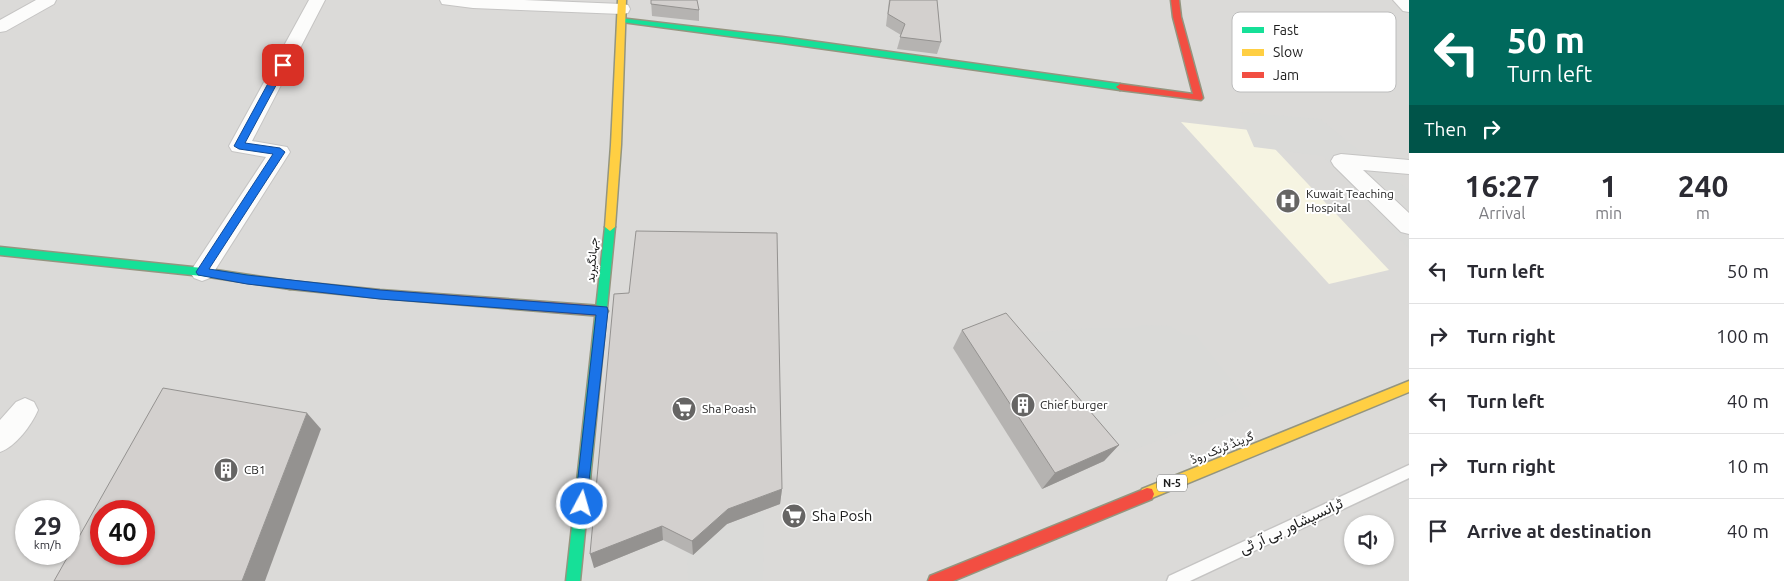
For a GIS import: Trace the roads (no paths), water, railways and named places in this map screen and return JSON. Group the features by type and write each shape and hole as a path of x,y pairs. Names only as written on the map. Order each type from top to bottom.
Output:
{"main road":[{"path":"622,10 782,40 1198,98 1177,16 1175,0"},
{"name":"جہانگیربد","path":"573,581 602,311 620,76 622,10"},
{"path":"0,251 202,272 247,280 380,294 602,311"},
{"name":"گرینڈ ٹرنک روڈ","path":"935,581 1409,386"}],"street":[{"path":"0,27 48,0"},
{"path":"202,272 280,152 239,146 317,0"},
{"path":"448,0 474,3 622,10"},
{"path":"1401,0 1409,7"},
{"path":"1409,167 1341,161 1409,226"},
{"path":"0,410 25,410 0,440"}],"lane":[{"name":"ٹرانسپشاور بی آر ٹی","path":"1174,581 1409,471"}],"place":[{"name":"Kuwait Teaching Hospital","path":"1288,201"},
{"name":"Chief burger","path":"1023,405"},
{"name":"Sha Poash","path":"684,409"},
{"name":"CB1","path":"226,470"},
{"name":"Sha Posh","path":"794,516"}]}
